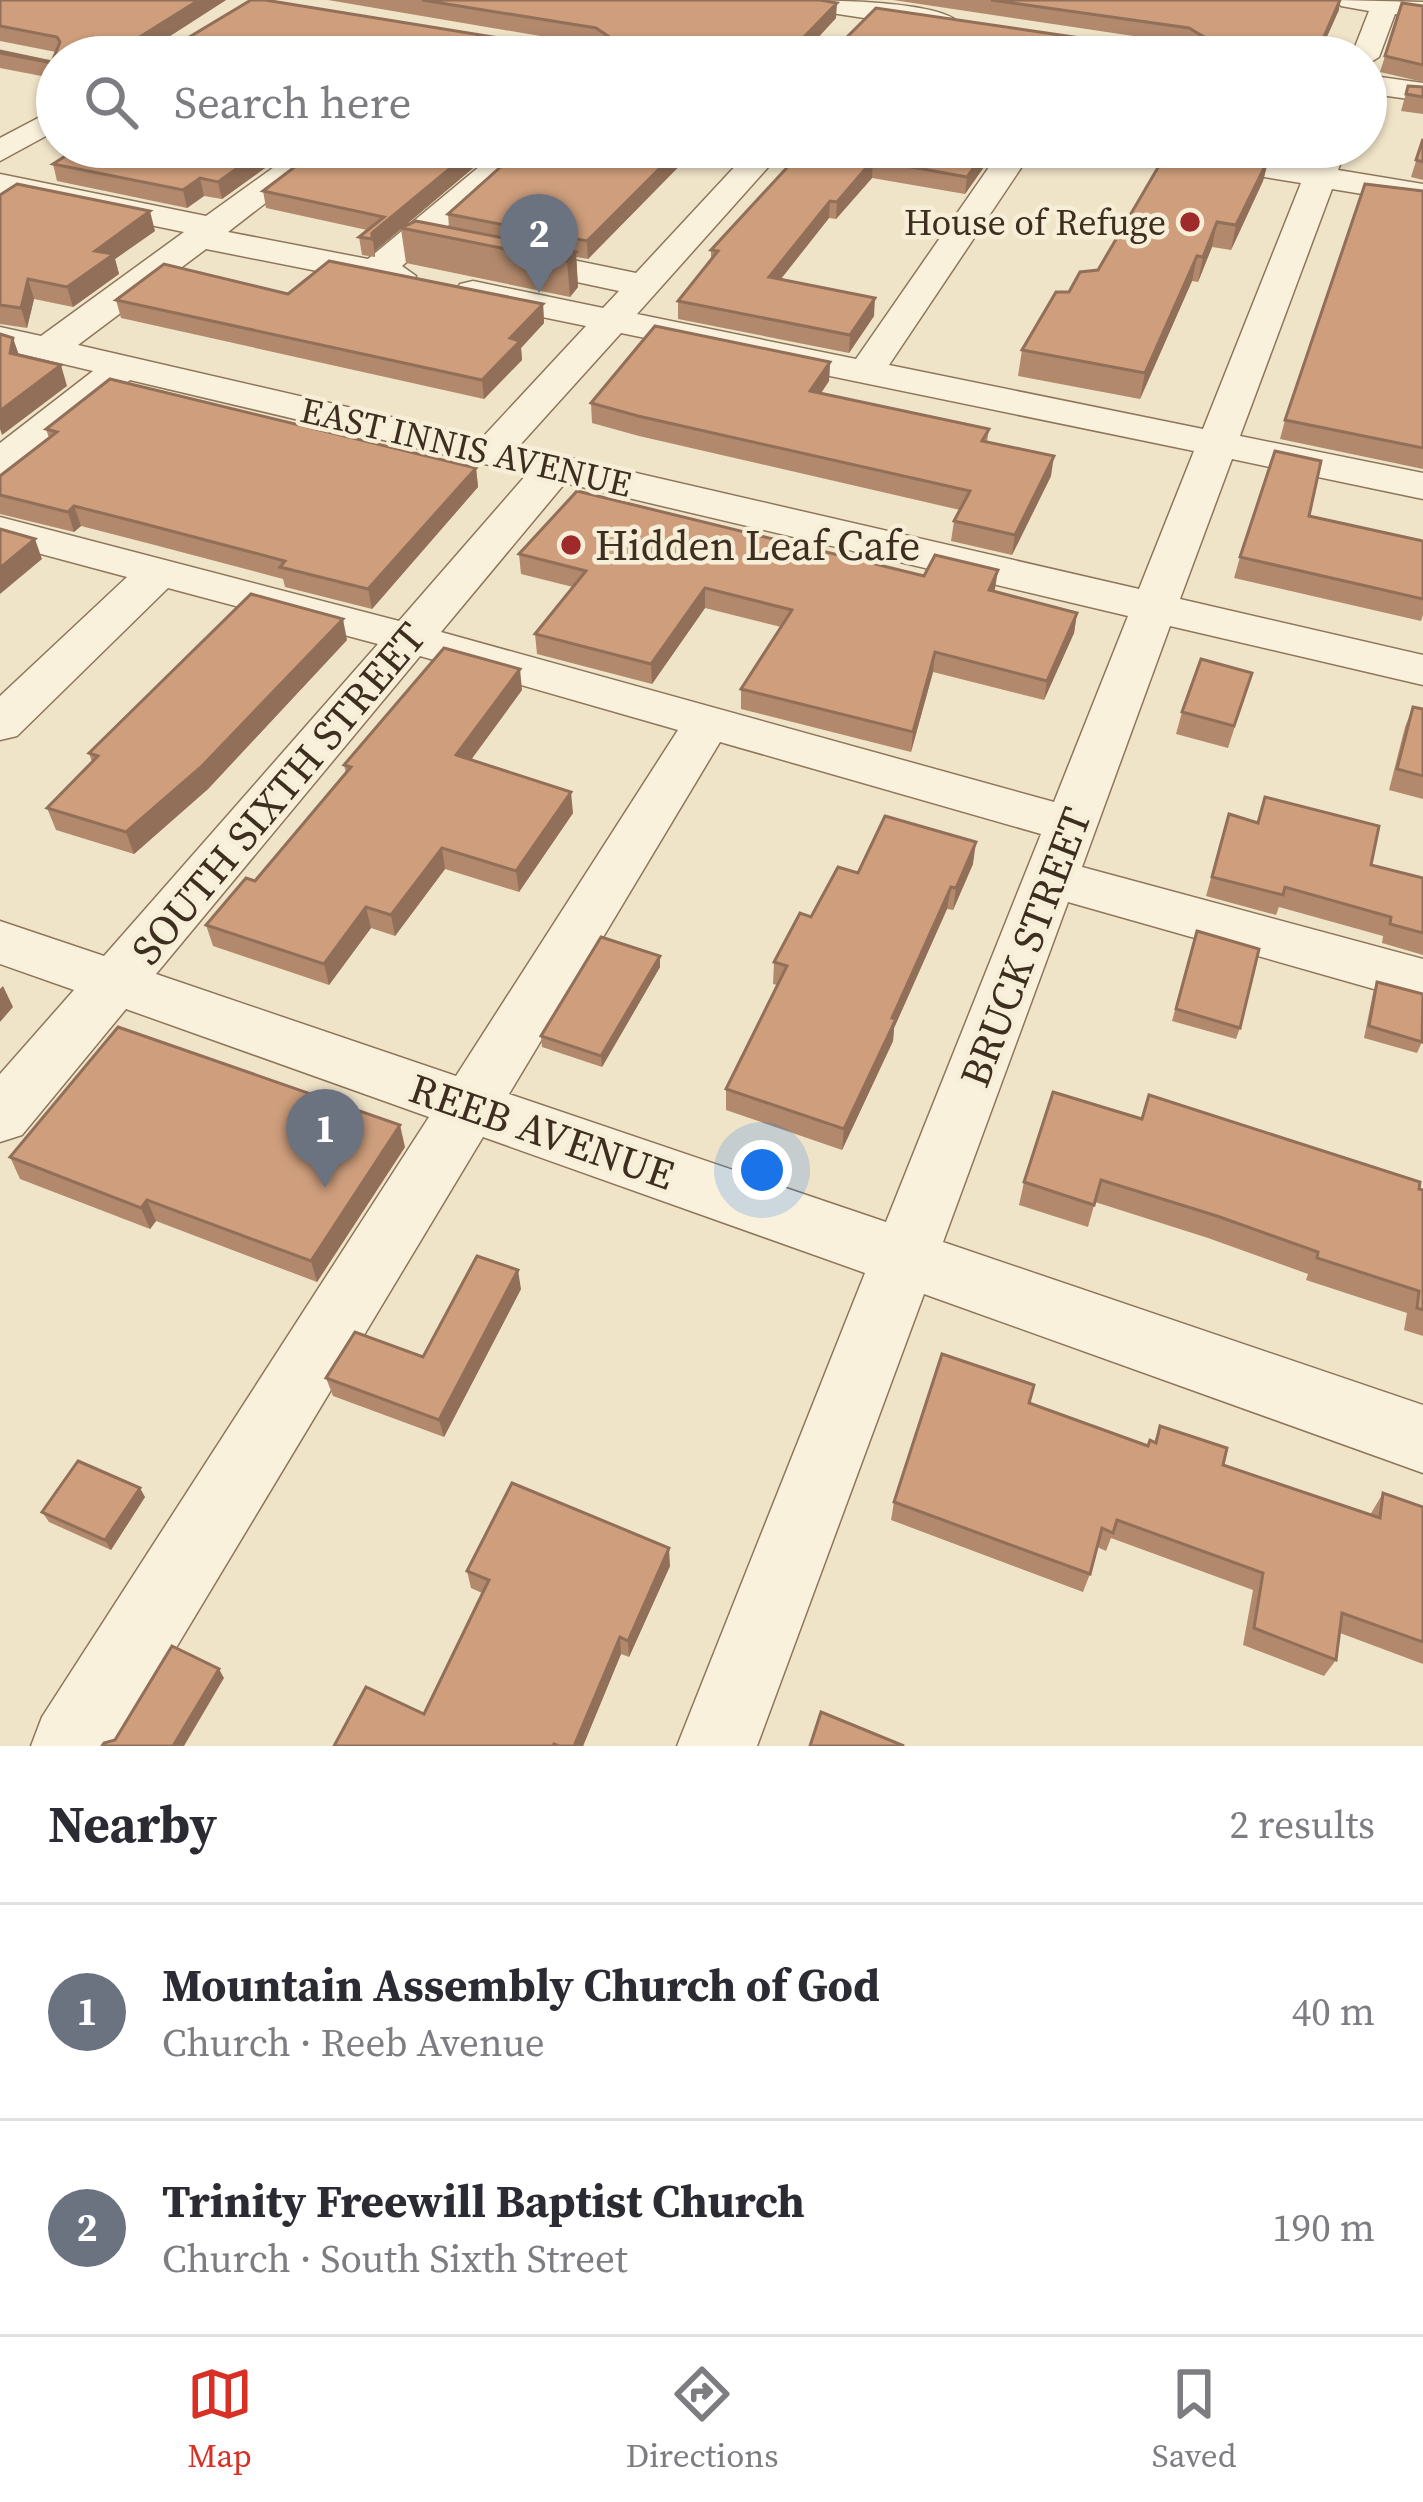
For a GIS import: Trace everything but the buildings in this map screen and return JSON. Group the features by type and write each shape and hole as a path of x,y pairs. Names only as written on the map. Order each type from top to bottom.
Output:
{"street":[{"path":"798,0 871,5 978,27"},
{"path":"1351,0 1423,10"},
{"path":"1373,36 1386,2"},
{"path":"840,36 871,5"},
{"path":"1387,87 1423,92"},
{"path":"0,151 36,130"},
{"path":"48,349 294,168"},
{"path":"375,272 497,168"},
{"path":"491,453 751,168"},
{"path":"865,374 1005,168"},
{"name":"BRUCK STREET","path":"716,1746 1323,168"},
{"path":"1343,168 1423,194"},
{"path":"0,184 375,272 1423,486"},
{"path":"413,238 644,285"},
{"name":"EAST INNIS AVENUE","path":"0,338 1423,670"},
{"path":"0,463 123,367"},
{"name":"SOUTH SIXTH STREET","path":"0,1117 555,468"},
{"path":"0,530 409,638 1072,825"},
{"path":"0,724 158,573"},
{"path":"71,1746 708,722"},
{"path":"1052,878 1423,981"},
{"name":"REEB AVENUE","path":"0,942 1423,1439"}],"place":[{"name":"House of Refuge","path":"1190,222"},
{"name":"Trinity Freewill Baptist Church","path":"539,293"},
{"name":"Hidden Leaf Cafe","path":"571,545"},
{"name":"Mountain Assembly Church of God","path":"325,1188"}]}
